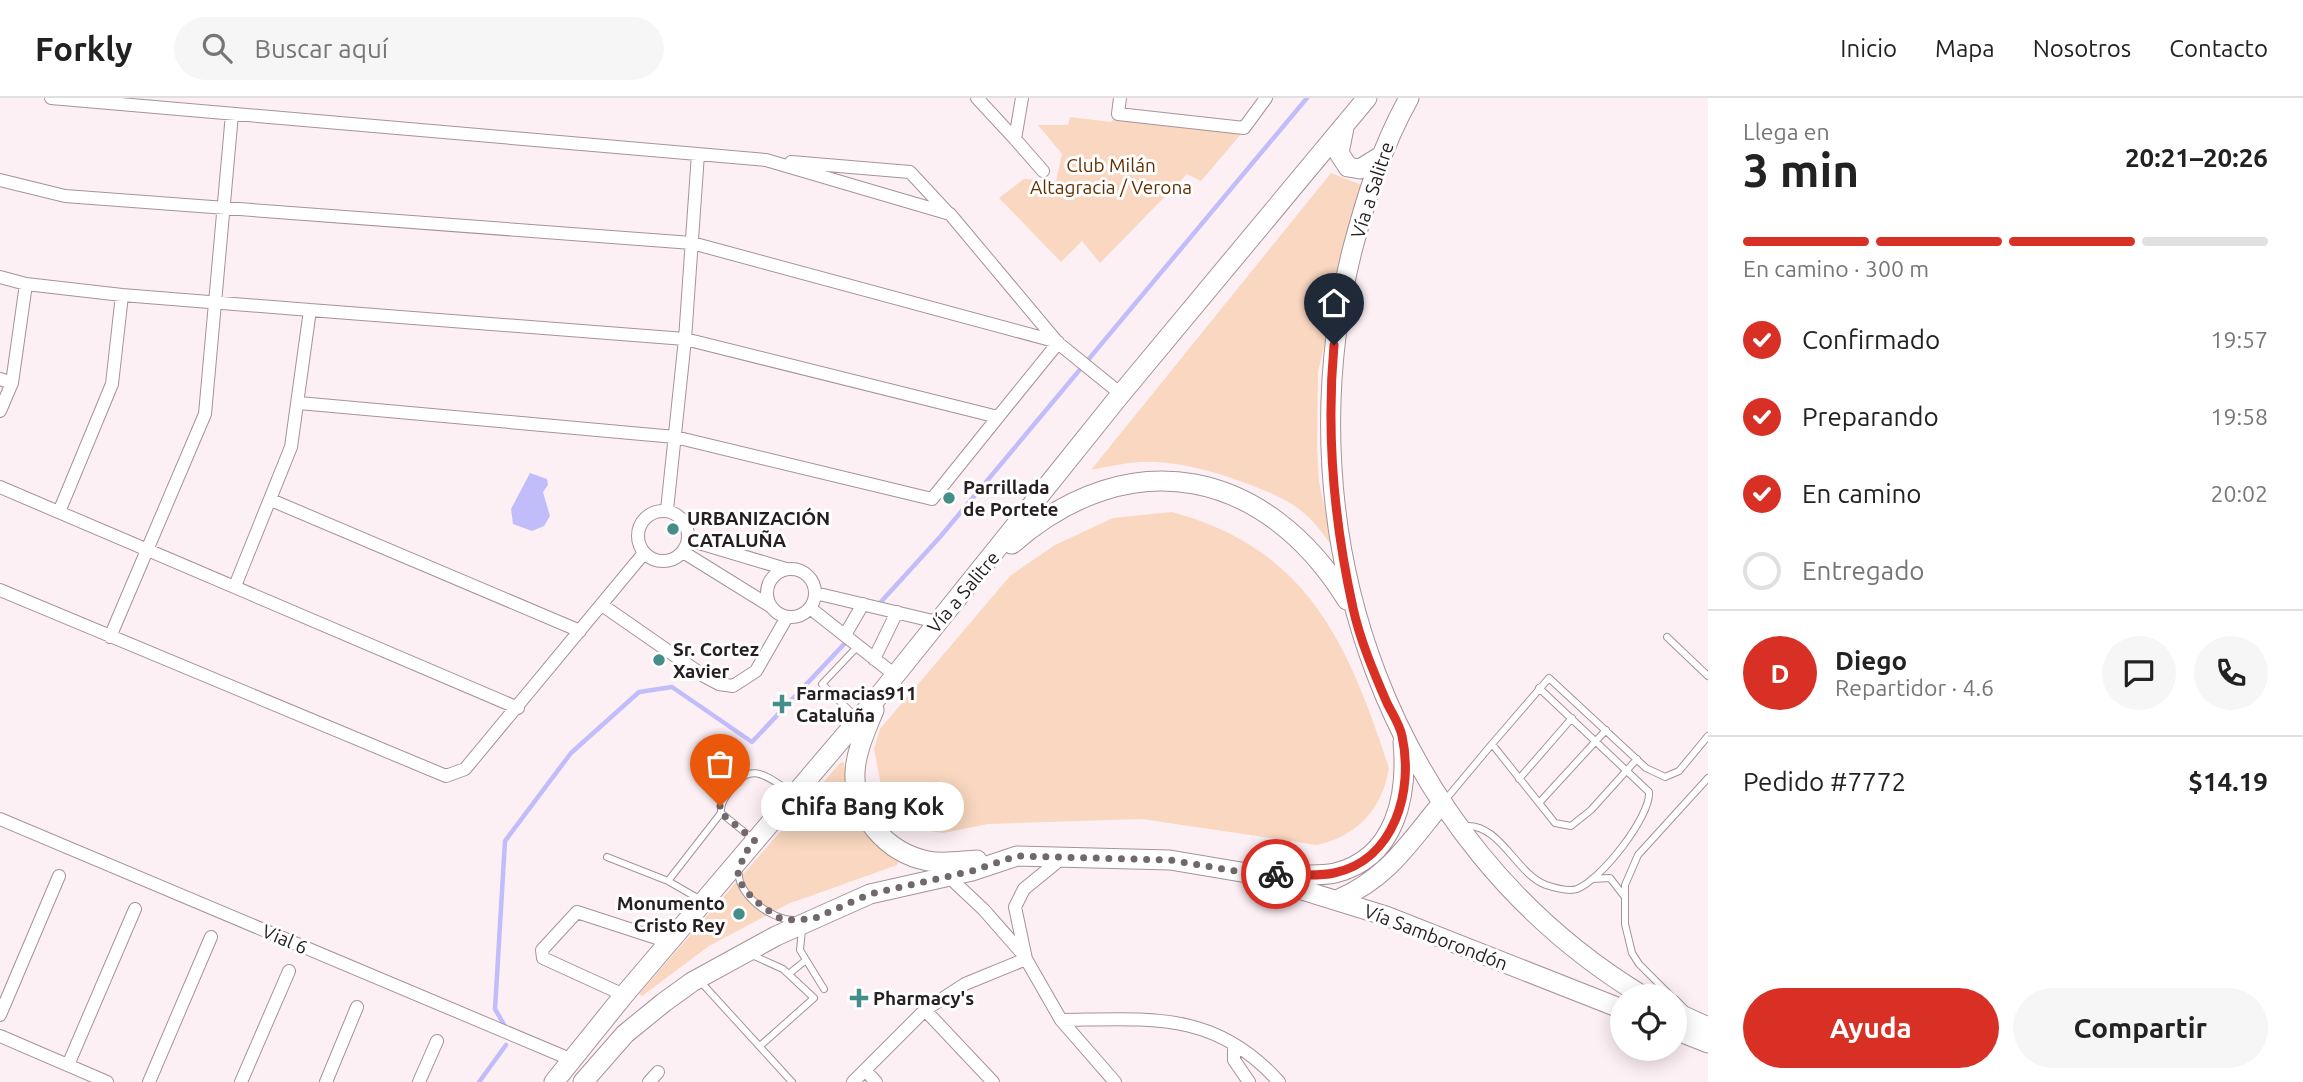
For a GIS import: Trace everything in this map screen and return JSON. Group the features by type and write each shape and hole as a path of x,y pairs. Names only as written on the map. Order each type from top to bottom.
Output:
{"main road":[{"name":"Vía a Salitre","path":"554,1082 570,1059 881,693 1121,394 1367,98"},
{"name":"Vía a Salitre","path":"1402,735 1380,686 1353,611 1336,502 1330,391 1342,293 1381,156 1409,98"},
{"path":"1346,123 1339,153 1348,167 1360,169 1381,156"},
{"path":"980,572 1037,524 1079,498 1132,482 1178,482 1226,492 1273,517 1307,546 1331,575 1353,611"},
{"path":"881,693 865,732 855,770 860,806 872,825 898,849 926,861 946,863 1017,856 1064,856 1170,860 1247,873 1334,873 1372,854 1391,829 1403,798 1405,773 1402,735"},
{"path":"1402,735 1442,803 1502,882 1581,955 1625,984"},
{"path":"1337,900 1369,884 1384,872 1442,803"},
{"path":"583,1082 625,1034 698,978 808,921 870,894 949,877 1017,856"},
{"name":"Vía Samborondón","path":"1247,873 1337,900 1610,1004"},
{"path":"1687,1017 1704,1025"},
{"path":"1687,1035 1708,1043"}],"street":[{"path":"51,98 910,172 950,214 1058,342 1121,394"},
{"path":"977,98 1043,172"},
{"path":"1016,139 1021,98"},
{"path":"1119,98 1118,114 1244,128 1266,98"},
{"path":"110,637 205,414 232,114"},
{"path":"667,510 685,339 698,154"},
{"path":"766,160 950,214"},
{"path":"0,180 65,196 692,243 1058,342"},
{"path":"0,277 26,284 122,295 685,339 998,417"},
{"path":"0,411 26,284"},
{"path":"59,512 112,384 122,295"},
{"path":"235,586 291,447 310,310"},
{"path":"299,402 675,437 932,499 1058,342"},
{"path":"0,487 518,708"},
{"path":"271,500 580,631"},
{"path":"686,546 686,524 681,517 667,510 657,511 643,520 637,537 644,553 653,560 664,561 686,546 806,575 815,593 810,608 800,616 787,617 686,546"},
{"path":"0,590 446,776 465,769 644,553"},
{"path":"770,606 766,595 768,583 775,574 786,569"},
{"path":"815,593 937,622"},
{"path":"845,635 863,604"},
{"path":"602,605 704,677 719,684 733,686 756,671 787,617"},
{"path":"810,608 895,674"},
{"path":"874,659 897,612"},
{"name":"Vial 6","path":"0,818 570,1059"},
{"path":"1024,956 1014,913 1017,901 1024,889 1064,856"},
{"path":"0,1015 59,876"},
{"path":"949,877 984,910 1024,956 1061,1020 1115,1082"},
{"path":"68,1065 135,909"},
{"path":"624,995 543,958 542,950 577,912 669,942"},
{"path":"149,1082 211,937"},
{"path":"853,1082 925,1010 965,984 1024,956"},
{"path":"241,1082 289,971"},
{"path":"326,1082 357,1007"},
{"path":"925,1010 993,1082"},
{"path":"1061,1020 1161,1019 1194,1026 1257,1057 1279,1082"},
{"path":"0,1036 107,1082"},
{"path":"419,1082 437,1041"},
{"path":"1234,1045 1234,1060 1249,1082"},
{"path":"865,1070 876,1082"},
{"path":"649,1082 659,1072"}],"lane":[{"path":"1667,637 1708,676"},
{"path":"858,646 822,684 859,719"},
{"path":"1442,803 1548,679 1656,774 1672,777 1708,736"},
{"path":"1459,826 1480,828 1543,884 1568,890 1578,888 1604,868 1650,803 1649,793 1539,688"},
{"path":"1519,779 1572,718"},
{"path":"1539,803 1606,730"},
{"path":"1492,744 1555,823 1571,826 1579,821 1637,759"},
{"path":"668,880 721,813 724,799 739,778 750,771 795,794"},
{"path":"1660,984 1632,953 1625,924 1627,873 1637,855 1708,778"},
{"path":"721,813 750,847 738,872 739,881 753,899 777,917 808,921 800,943 806,960 824,989"},
{"path":"607,857 668,880 704,901"},
{"path":"1591,880 1610,878 1624,897"},
{"path":"747,953 790,973 814,998 760,1046"},
{"path":"790,973 806,960"},
{"path":"698,978 792,1082"},
{"path":"1687,1010 1704,1025"}],"green space":[{"name":"Club Milán Altagracia / Verona","path":"1070,117 1111,122 1115,117 1241,134 1201,181 1187,174 1100,263 1082,241 1061,262 999,198 1024,179 1056,181 1062,154 1038,125 1068,125"},
{"path":"1331,173 1362,185 1318,372 1319,482 1333,547 1313,521 1292,505 1275,495 1211,472 1155,462 1091,470"},
{"path":"1172,512 1219,529 1258,550 1290,577 1316,607 1338,642 1357,681 1389,768 1380,796 1365,819 1344,835 1317,845 1142,819 988,824 943,833 930,831 903,817 882,790 874,749 880,729 1010,576 1055,545 1113,518"},
{"path":"844,762 846,781 859,818 875,837 900,859 897,865 788,904 709,946 642,996 639,994 840,763"}],"shaded area":[{"path":"530,473 547,479 548,485 543,492 550,516 544,526 532,531 513,524 511,509"}],"waterway":[{"path":"879,604 940,537 1307,98"},
{"path":"506,1028 495,1009 505,841 571,753 639,692 672,687 752,742 847,641"},
{"path":"479,1082 506,1045"}],"way so far":[{"path":"720,806 721,813 755,841 745,853 738,872 744,890 777,917 787,920 813,919 870,894 949,877 1017,856 1151,858 1247,873 1276,874"}],"place":[{"name":"Parrillada de Portete","path":"949,498"},
{"name":"URBANIZACIÓN CATALUÑA","path":"673,529"},
{"name":"Sr. Cortez Xavier","path":"659,660"},
{"name":"Farmacias911 Cataluña","path":"782,704"},
{"name":"Chifa Bang Kok","path":"720,806"},
{"name":"Monumento Cristo Rey","path":"739,914"},
{"name":"Pharmacy's","path":"859,998"}],"route":[{"path":"1276,874 1334,873 1364,860 1386,837 1397,818 1405,785 1402,735 1380,686 1353,611 1339,530 1330,431 1334,345"}]}
